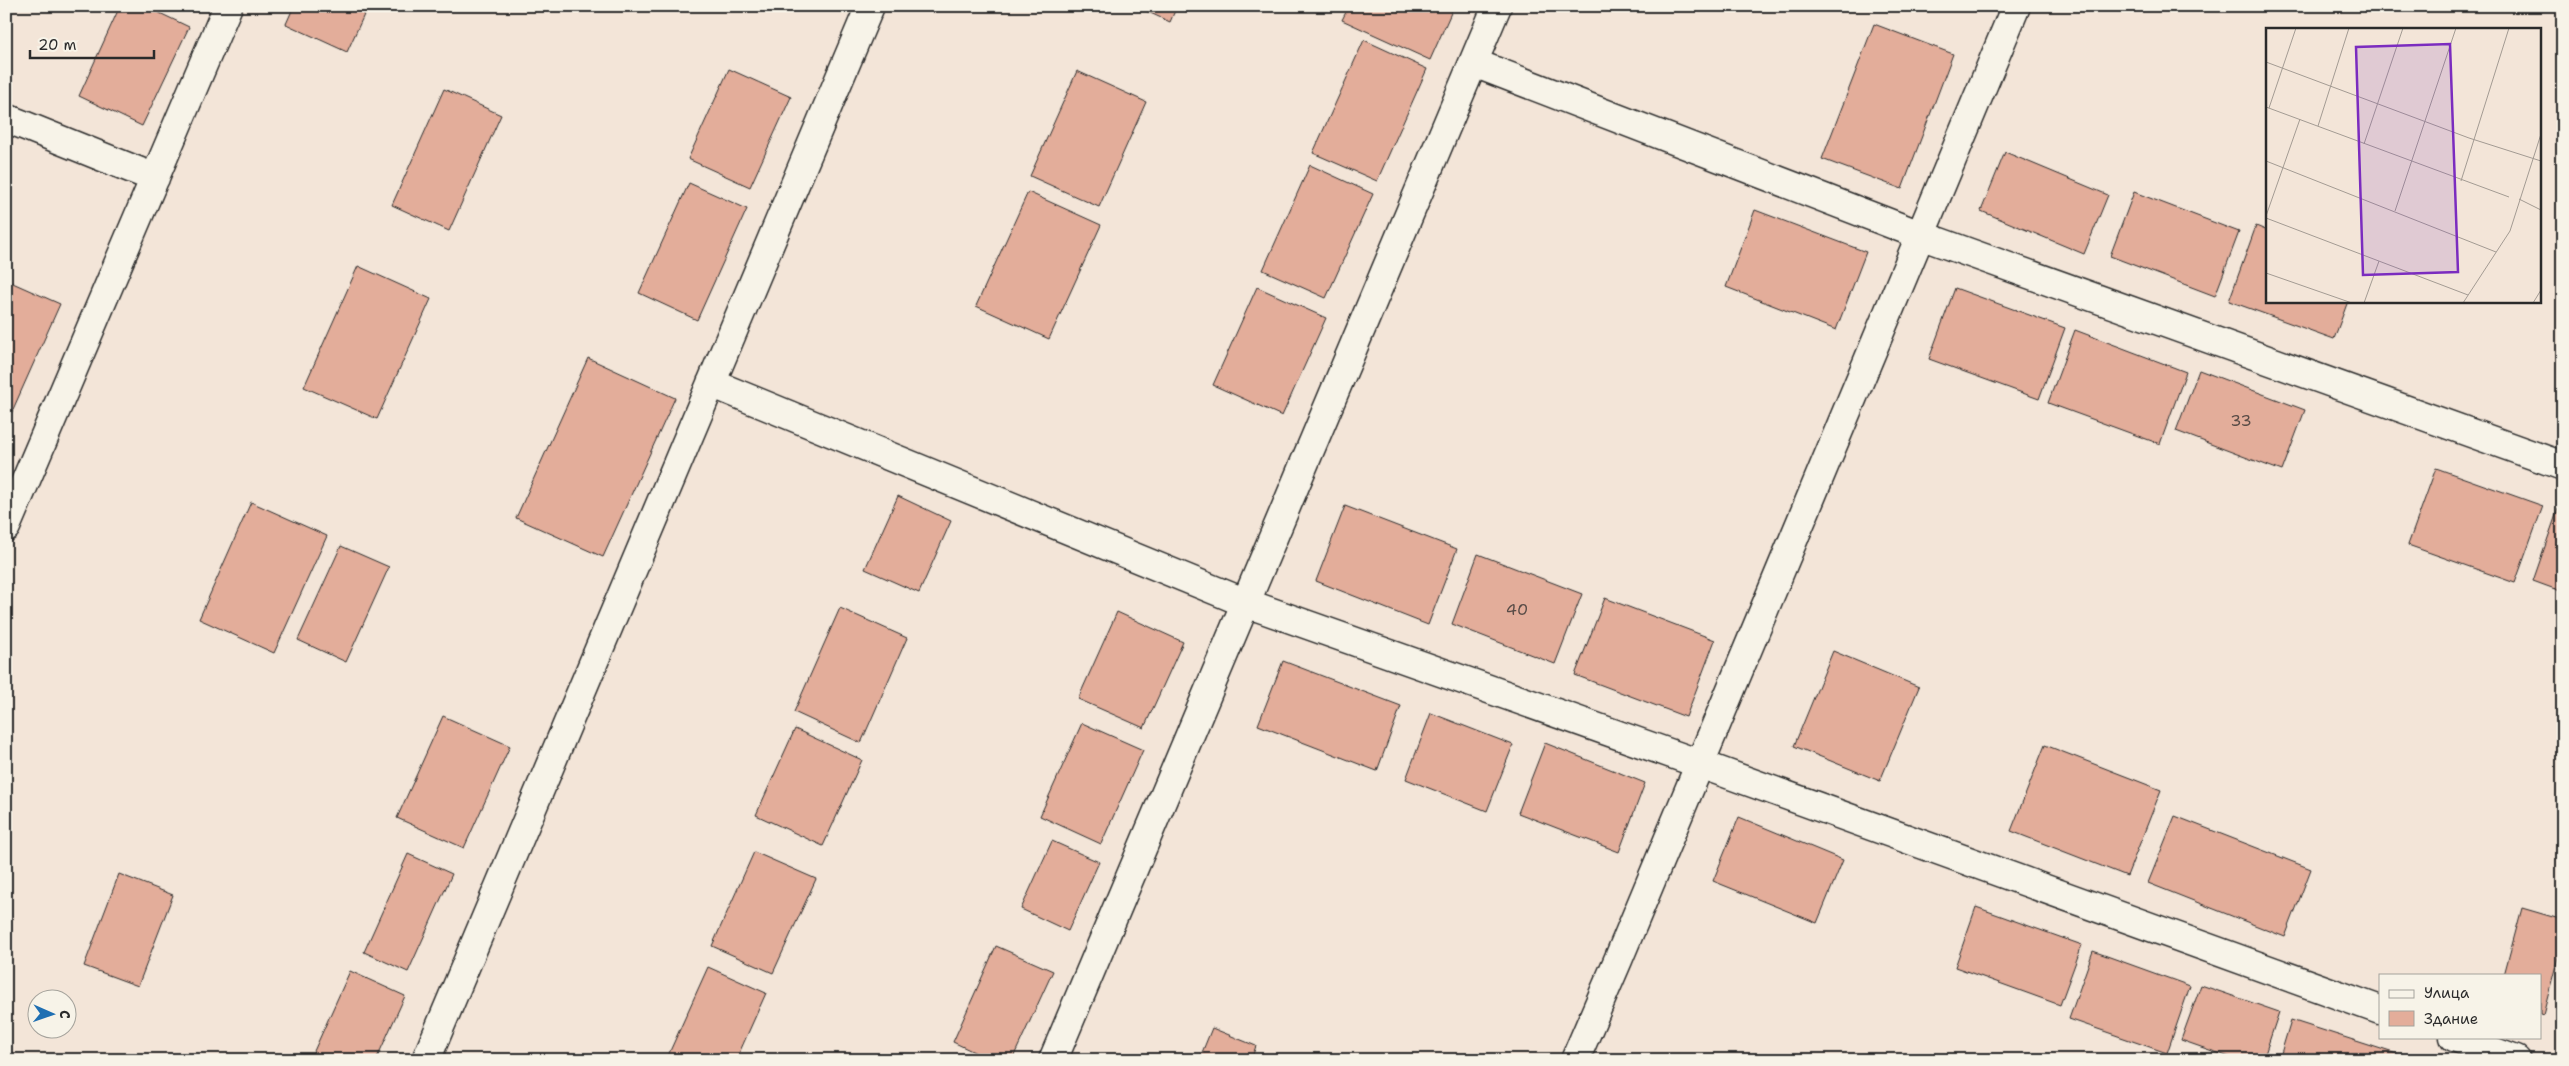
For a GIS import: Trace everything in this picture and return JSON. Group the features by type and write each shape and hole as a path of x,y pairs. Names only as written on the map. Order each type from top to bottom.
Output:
{"street":[{"path":"6,527 228,6"},
{"path":"426,1060 870,6"},
{"path":"1053,1060 1497,6"},
{"path":"1574,1060 1700,764 2016,6"},
{"path":"1474,63 1920,236 2563,466"},
{"path":"6,118 155,178"},
{"path":"712,383 1246,603 1700,764 2379,1010"},
{"path":"2457,1038 2516,1060"}],"building":[{"path":"120,6 145,6 189,27 142,126 79,96"},
{"path":"294,6 368,6 347,52 286,24"},
{"path":"1135,6 1177,6 1170,22"},
{"path":"1349,6 1454,6 1430,60 1342,20"},
{"path":"1874,24 1953,54 1902,189 1822,159"},
{"path":"1364,40 1427,69 1377,181 1313,153"},
{"path":"729,69 791,97 750,187 688,159"},
{"path":"1077,71 1146,102 1099,207 1030,176"},
{"path":"444,89 501,115 449,231 392,205"},
{"path":"2005,152 2108,195 2084,254 1981,211"},
{"path":"1310,165 1373,194 1326,298 1263,270"},
{"path":"689,183 747,209 697,320 639,293"},
{"path":"1028,192 1101,225 1049,339 976,306"},
{"path":"2134,192 2239,232 2215,296 2110,256"},
{"path":"1755,210 1866,252 1836,330 1726,287"},
{"path":"2256,226 2266,230 2266,302 2348,302 2334,339 2229,301"},
{"path":"358,266 431,299 377,419 304,387"},
{"path":"6,280 60,304 6,425"},
{"path":"1257,287 1326,318 1282,416 1213,385"},
{"path":"1955,288 2065,328 2039,399 1929,359"},
{"path":"2075,330 2186,372 2160,444 2048,403"},
{"path":"588,358 675,398 603,557 516,518"},
{"path":"2199,370 2305,410 2282,471 2176,431"},
{"path":"2436,468 2543,506 2515,583 2408,545"},
{"path":"898,496 951,521 919,593 865,569"},
{"path":"251,502 327,536 274,653 199,619"},
{"path":"1345,506 1457,549 1428,625 1316,581"},
{"path":"2558,509 2563,510 2563,592 2533,581"},
{"path":"341,546 389,567 346,662 298,640"},
{"path":"1478,554 1582,594 1555,664 1452,624"},
{"path":"1605,598 1715,640 1686,717 1575,675"},
{"path":"840,608 907,638 861,743 794,712"},
{"path":"1117,612 1183,642 1144,728 1078,699"},
{"path":"1833,651 1919,687 1880,781 1794,746"},
{"path":"1283,661 1401,706 1377,771 1258,725"},
{"path":"1431,713 1513,745 1487,811 1406,779"},
{"path":"443,716 510,746 464,848 397,818"},
{"path":"1082,723 1143,750 1101,844 1040,816"},
{"path":"795,729 862,760 823,846 756,815"},
{"path":"1545,743 1645,783 1619,852 1518,813"},
{"path":"2045,745 2161,790 2127,876 2011,831"},
{"path":"2175,816 2311,869 2285,937 2148,883"},
{"path":"1739,817 1843,860 1817,923 1713,881"},
{"path":"1052,841 1099,862 1068,931 1021,909"},
{"path":"754,852 816,879 773,973 712,946"},
{"path":"408,854 452,874 408,972 364,952"},
{"path":"119,874 173,895 138,986 84,966"},
{"path":"1976,907 2082,945 2060,1005 1955,967"},
{"path":"2522,908 2563,920 2563,938 2543,1015 2542,974 2504,974"},
{"path":"996,946 1053,971 1012,1060 991,1060 953,1042"},
{"path":"2093,951 2190,986 2167,1053 2069,1019"},
{"path":"708,967 766,993 736,1060 666,1060"},
{"path":"350,971 405,996 376,1060 310,1060"},
{"path":"2201,985 2279,1012 2263,1060 2238,1060 2181,1040"},
{"path":"2563,1011 2563,1026 2558,1024"},
{"path":"2291,1020 2406,1057 2406,1060 2279,1060"},
{"path":"1212,1028 1256,1046 1251,1060 1199,1060"}]}
